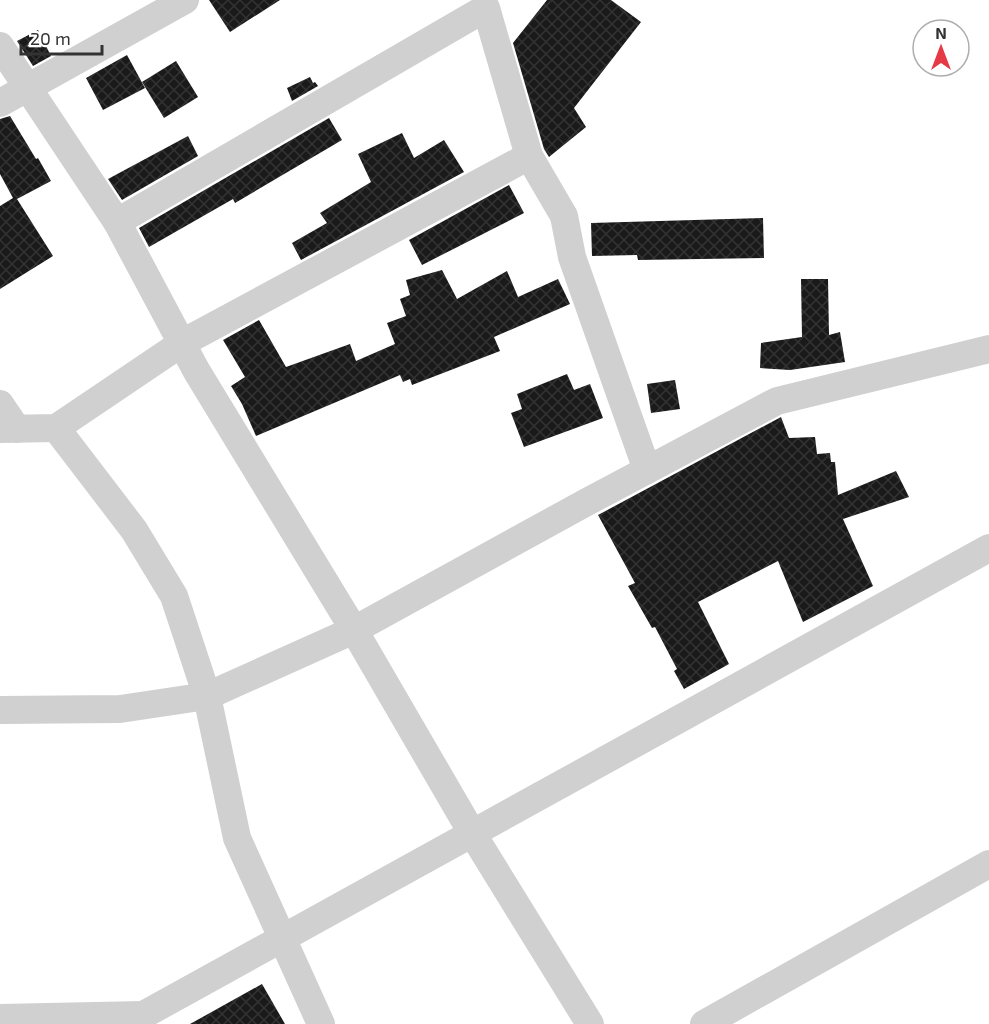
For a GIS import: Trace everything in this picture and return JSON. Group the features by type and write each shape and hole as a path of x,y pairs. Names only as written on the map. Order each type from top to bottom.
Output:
{"street":[{"path":"0,103 185,0"},
{"path":"117,222 483,4 529,156 564,216 572,257 647,470"},
{"path":"0,46 117,222 182,343 354,630 472,833 590,1024"},
{"path":"0,404 9,429 56,428 182,343 529,156"},
{"path":"0,710 120,709 207,696 354,630 777,401 989,349"},
{"path":"56,428 134,530 174,596 207,696 237,838 284,937 321,1024"},
{"path":"0,1018 135,1019 989,548"},
{"path":"704,1024 989,864"}],"building":[{"path":"209,0 280,0 230,32"},
{"path":"547,0 611,0 641,22 574,108 586,127 549,157 544,149 513,43"},
{"path":"38,30 51,56 33,66 17,41"},
{"path":"127,55 145,88 103,110 86,78"},
{"path":"176,61 198,97 164,118 142,82"},
{"path":"310,77 318,86 292,101 287,88"},
{"path":"10,116 51,181 17,199 53,256 0,289 0,206 13,198 0,174 0,119"},
{"path":"329,118 342,140 235,203 233,199 149,247 139,228"},
{"path":"402,133 414,158 444,140 464,172 301,260 292,243 327,223 320,213 371,182 358,154"},
{"path":"188,136 198,156 122,200 108,179"},
{"path":"509,185 524,213 422,265 409,240"},
{"path":"763,218 764,258 638,260 637,255 592,256 591,223"},
{"path":"442,270 457,299 507,271 518,297 558,279 570,304 494,337 500,351 412,385 410,379 403,382 400,375 256,436 231,386 245,377 223,340 259,320 286,367 350,344 356,361 395,344 387,323 406,316 400,299 410,295 406,280"},
{"path":"801,279 828,279 829,335 840,332 845,362 790,370 760,368 761,343 802,337"},
{"path":"567,374 574,390 590,384 603,418 524,447 511,413 522,409 517,394"},
{"path":"675,380 680,409 651,413 647,384"},
{"path":"781,417 789,438 815,437 817,454 830,453 831,462 835,462 838,495 896,471 909,497 843,519 873,586 803,622 778,561 698,602 729,664 684,689 674,671 677,669 655,627 652,628 628,586 635,583 598,515"},
{"path":"262,984 285,1024 190,1024"}]}
